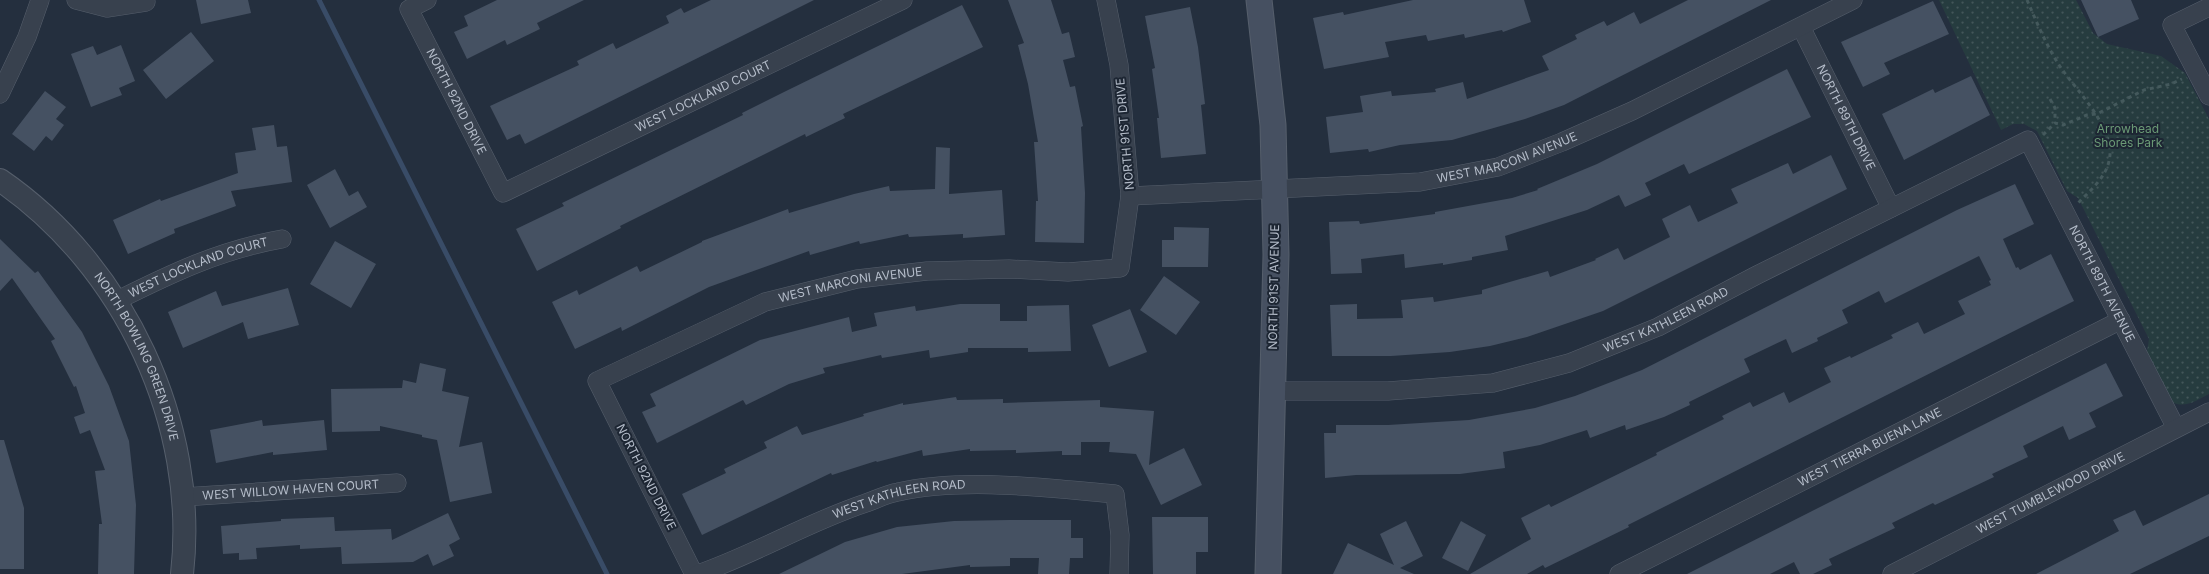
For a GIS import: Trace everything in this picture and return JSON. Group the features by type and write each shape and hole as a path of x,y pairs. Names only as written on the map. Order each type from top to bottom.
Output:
{"main road":[{"name":"NORTH 91ST AVENUE","path":"1259,0 1273,125 1275,189 1276,255 1268,574"}],"street":[{"path":"0,94 27,37 40,0"},
{"path":"76,0 107,8 146,2"},
{"name":"NORTH 92ND DRIVE","path":"426,0 409,8 503,193"},
{"name":"WEST LOCKLAND COURT","path":"503,193 903,0"},
{"name":"NORTH 91ST DRIVE","path":"1106,0 1119,65 1130,196 1120,268"},
{"name":"WEST MARCONI AVENUE","path":"1130,196 1420,182 1498,166 1562,142 1632,111 1853,0"},
{"path":"2209,7 2172,25 2209,96"},
{"name":"NORTH 89TH DRIVE","path":"1800,27 1891,208"},
{"name":"WEST KATHLEEN ROAD","path":"1273,391 1388,391 1493,383 1569,362 1658,327 1891,208 2030,143"},
{"name":"NORTH 89TH AVENUE","path":"2030,143 2176,428"},
{"name":"NORTH BOWLING GREEN DRIVE","path":"0,180 36,207 68,239 97,274 116,301 140,344 162,398 174,444 183,498 184,553 182,574"},
{"name":"WEST LOCKLAND COURT","path":"116,301 172,272 245,246 282,239"},
{"name":"WEST MARCONI AVENUE","path":"597,381 765,302 857,279 927,271 1009,269 1068,272 1120,268"},
{"name":"WEST TIERRA BUENA LANE","path":"1618,574 2121,320"},
{"name":"NORTH 92ND DRIVE","path":"597,381 694,574"},
{"name":"WEST TUMBLEWOOD DRIVE","path":"1902,572 2209,412"},
{"name":"WEST WILLOW HAVEN COURT","path":"183,498 397,483"},
{"name":"WEST KATHLEEN ROAD","path":"698,574 734,562 776,540 841,511 898,492 946,486 995,486 1115,494 1120,535 1119,574"}],"path":[{"path":"2027,0 2037,24 2061,68 2097,114 2108,143 2110,160 2103,174 2066,215"},
{"path":"2055,123 2063,125 2088,115 2097,114 2144,90 2171,84 2196,72"},
{"path":"2050,99 2055,108 2055,123"},
{"path":"2030,143 2055,123"}],"green space":[{"name":"Arrowhead Shores Park","path":"1939,0 2076,0 2093,33 2107,44 2161,56 2185,73 2209,119 2209,394 2182,405 2172,402 2147,352 2149,339 2078,198 2067,191 2037,131 2024,124 2013,124 2001,130"}],"building":[{"path":"196,0 248,0 251,13 201,24"},
{"path":"497,0 584,0 537,23 540,29 507,45 505,40 467,59 454,32 468,26 464,16"},
{"path":"711,0 814,0 525,144 520,134 507,140 490,106 579,65 577,61 613,43 616,49 669,23 666,16 681,8 684,13"},
{"path":"1008,0 1051,0 1062,34 1069,32 1075,57 1063,60 1070,87 1075,86 1083,126 1081,127 1085,193 1084,243 1035,242 1036,201 1038,201 1034,142 1038,142 1028,84 1018,45 1024,43"},
{"path":"1413,0 1524,0 1531,22 1503,32 1502,30 1465,38 1464,34 1428,41 1426,35 1385,42 1389,57 1324,69 1313,18 1343,12 1344,15"},
{"path":"1688,0 1771,0 1564,105 1525,119 1452,140 1400,145 1369,152 1368,149 1330,153 1326,117 1363,112 1360,96 1391,91 1392,96 1436,92 1435,89 1463,82 1467,99 1549,70 1542,56 1577,39 1575,35 1604,21 1607,26 1634,12 1640,24"},
{"path":"2081,0 2131,0 2139,19 2098,37"},
{"path":"1933,1 1949,34 1884,63 1890,74 1863,87 1841,42"},
{"path":"962,5 983,47 843,114 845,118 806,137 805,134 620,226 621,228 537,271 516,229 564,206 562,203"},
{"path":"1190,7 1198,47 1205,104 1201,105 1206,154 1161,158 1157,118 1159,118 1152,69 1155,68 1145,16"},
{"path":"191,32 214,61 166,99 143,70"},
{"path":"121,45 135,81 119,88 122,95 91,107 71,54 93,46 97,55"},
{"path":"1787,69 1811,117 1689,174 1684,164 1645,183 1651,195 1625,207 1619,195 1587,210 1505,236 1508,250 1472,257 1472,260 1443,265 1443,263 1405,268 1404,254 1361,259 1362,273 1331,274 1329,222 1359,221 1360,224 1435,214 1435,212 1512,198 1538,190 1597,164"},
{"path":"1971,76 1990,115 1904,160 1882,114 1933,89 1935,93"},
{"path":"45,91 66,107 56,119 64,125 52,141 46,136 34,151 12,134"},
{"path":"274,125 277,147 287,146 292,182 231,191 236,206 174,229 175,233 128,254 113,220 160,199 161,201 238,173 235,153 256,150 252,128"},
{"path":"936,147 950,148 949,194 1002,190 1005,235 963,238 963,234 909,237 908,234 860,244 859,241 810,255 809,251 709,287 622,331 621,327 575,349 552,302 577,290 579,295 637,266 640,272 702,241 788,209 789,213 889,186 890,191 935,189"},
{"path":"1831,155 1847,189 1603,311 1527,337 1490,346 1450,352 1391,356 1332,356 1330,305 1357,304 1357,319 1403,318 1401,300 1433,297 1434,302 1482,294 1482,290 1548,271 1550,277 1596,260 1618,248 1624,260 1670,237 1662,219 1690,205 1698,222 1738,203 1731,189 1788,163 1793,174"},
{"path":"335,169 349,196 358,191 367,207 330,228 307,185"},
{"path":"2015,184 2034,224 2003,239 2016,268 2018,267 2020,270 2051,254 2074,301 1545,568 1543,565 1527,574 1470,574 1531,539 1521,518 1549,504 1551,507 1657,455 1656,453 1724,419 1722,416 1750,402 1753,407 1784,392 1789,403 1831,382 1824,368 1850,356 1851,358 1893,338 1891,335 1918,322 1924,334 1965,314 1958,301 1991,285 1989,281 1991,280 1979,256 1885,303 1879,291 1842,310 1848,323 1817,338 1818,341 1792,353 1786,339 1744,359 1750,372 1689,402 1690,405 1664,417 1626,430 1625,425 1590,438 1587,430 1540,445 1503,452 1505,468 1460,474 1356,475 1325,478 1324,433 1336,433 1336,425 1388,425 1469,420 1535,408 1575,396 1642,370 1957,210"},
{"path":"1174,227 1209,228 1208,267 1162,267 1162,240 1174,240"},
{"path":"0,239 35,273 38,271 82,332 109,386 129,441 136,505 134,574 98,574 99,524 102,524 95,471 105,470 90,430 80,434 74,417 85,413 76,386 74,387 51,341 55,339 12,278 0,291"},
{"path":"335,241 376,264 351,308 310,284"},
{"path":"1164,276 1200,302 1176,335 1140,310"},
{"path":"288,288 299,325 248,339 243,322 183,348 168,312 216,291 222,306"},
{"path":"960,304 1000,304 1000,321 1027,321 1027,306 1069,305 1071,351 1028,352 1028,348 968,348 968,352 930,358 929,350 882,358 881,355 823,368 825,373 789,384 746,405 743,400 657,443 642,412 656,406 650,394 760,340 849,317 852,332 877,326 874,313 915,306 916,311"},
{"path":"1130,309 1147,352 1109,367 1092,325"},
{"path":"420,363 446,369 442,391 469,397 459,447 482,442 492,493 450,502 437,440 380,426 380,431 332,432 331,389 402,388 403,380 416,383"},
{"path":"2106,363 2123,396 2089,413 2096,427 2069,440 2063,426 2023,446 2028,457 1992,474 1994,477 1892,523 1895,528 1829,559 1832,565 1813,574 1800,574 1794,562 1770,574 1687,574"},
{"path":"956,397 957,400 1003,399 1003,403 1100,400 1100,407 1154,411 1149,465 1184,448 1202,485 1161,505 1136,454 1109,452 1110,442 1081,442 1081,455 1062,455 1062,451 1016,453 1016,450 970,451 970,449 923,456 922,450 876,461 832,475 831,473 702,535 682,494 726,473 724,469 767,448 764,442 797,426 802,435 864,416 863,414 903,403 903,405"},
{"path":"262,420 263,426 324,420 327,450 273,455 273,452 216,463 210,430"},
{"path":"0,440 4,440 24,508 24,569 0,569"},
{"path":"2209,494 2209,536 2130,574 2036,574 2119,531 2113,520 2135,510 2143,526"},
{"path":"448,513 460,539 449,545 454,556 433,566 428,554 413,562 342,564 341,547 300,549 300,545 256,548 257,559 239,560 239,553 223,554 221,526 281,521 281,519 334,517 335,531 391,529 392,540"},
{"path":"1152,517 1208,517 1208,552 1196,552 1196,574 1153,574"},
{"path":"1071,520 1071,538 1083,538 1083,558 1070,558 1069,574 1038,574 1039,558 1010,558 1010,566 970,567 970,565 902,574 779,574 845,542 897,527 954,521"},
{"path":"1406,521 1423,556 1400,568 1414,574 1333,574 1348,543 1394,565 1380,534"},
{"path":"1461,521 1486,535 1468,571 1442,558"}],"waterway":[{"path":"319,0 607,574"}]}
